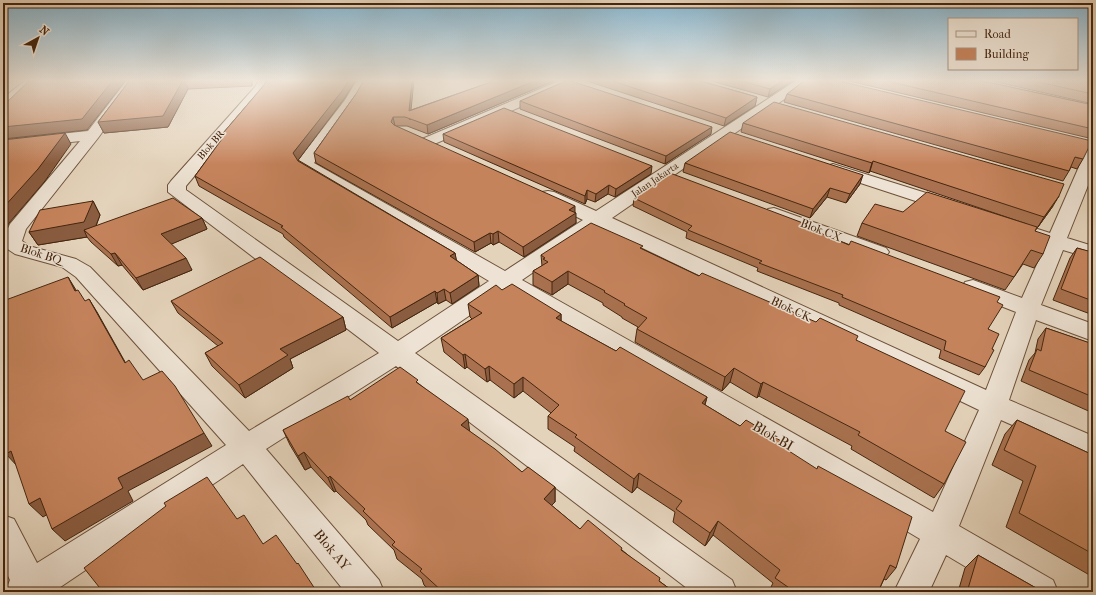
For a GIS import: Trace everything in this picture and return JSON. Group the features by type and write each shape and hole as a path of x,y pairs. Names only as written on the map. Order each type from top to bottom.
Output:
{"street":[{"name":"Blok BQ","path":"113,108 17,228 11,243 22,250 69,263 83,272 246,447"},
{"name":"Blok BR","path":"244,108 177,185 177,192 197,205 397,353"},
{"name":"Blok BI","path":"346,108 338,120 305,162 308,166 1041,592"},
{"path":"449,152 420,139 507,108"},
{"name":"Jalan Jakarta","path":"28,590 246,447 397,353 725,134 755,108"},
{"path":"783,108 791,110"},
{"path":"504,109 527,118"},
{"path":"3,145 93,135"},
{"path":"911,592 940,533 994,404 1029,308 1078,192 1090,148"},
{"path":"816,163 967,212"},
{"path":"645,164 689,181"},
{"name":"Blok CK","path":"533,189 599,218 1093,449"},
{"name":"Blok CX","path":"756,206 896,259"},
{"path":"1005,224 1093,253"},
{"path":"955,281 1093,333"},
{"path":"397,353 720,592"},
{"name":"Blok AY","path":"246,447 367,592"},
{"path":"3,530 28,590"}],"building":[{"path":"3,108 91,108 82,119 3,127"},
{"path":"109,108 168,108 163,116 98,122"},
{"path":"245,108 329,108 293,153 298,161 455,253 450,256 478,275 450,293 444,289 437,293 435,291 390,317 281,227 283,226 195,176 222,139 218,139"},
{"path":"346,108 409,108 409,111 418,108 469,108 427,125 405,117 393,117 391,122 394,125 575,206 569,210 576,213 523,247 498,231 493,234 490,233 474,242 314,153"},
{"path":"504,108 652,166 616,189 609,185 596,194 587,190 585,196 443,134"},
{"path":"538,108 653,108 712,127 666,156"},
{"path":"694,108 741,108 726,118"},
{"path":"765,108 794,108 1064,184 1059,196 1044,217 873,161 872,163 743,123"},
{"path":"837,108 952,108 1092,141 1083,159 1075,157 1069,171"},
{"path":"1002,108 1093,108 1093,129"},
{"path":"730,132 863,175 850,194 830,188 813,209 685,163"},
{"path":"65,133 38,169 3,208 3,140"},
{"path":"670,173 803,223 801,225 849,245 851,241 1000,297 997,302 1003,305 988,329 999,334 992,349 994,350 985,367 944,350 946,341 842,297 843,295 759,263 762,261 688,230 692,226 634,198"},
{"path":"927,192 1037,227 1035,231 1050,236 1043,254 1031,250 1014,277 862,223 875,204 903,212"},
{"path":"173,198 202,218 161,234 186,258 136,278 115,253 111,254 84,230"},
{"path":"93,201 84,222 29,232 40,210"},
{"path":"591,223 643,246 640,248 699,276 702,273 816,322 820,318 858,336 856,340 965,391 945,431 966,442 944,484 858,435 860,432 763,382 761,384 734,368 725,377 637,329 647,318 624,305 625,304 604,292 605,291 568,271 552,282 533,271 548,262 543,259 545,258 541,255"},
{"path":"1077,248 1092,252 1093,249 1093,301 1061,289"},
{"path":"260,257 343,317 280,349 288,355 239,385 205,353 223,343 171,301"},
{"path":"68,277 75,291 78,290 85,301 89,299 125,363 129,360 143,380 162,371 175,386 204,433 118,478 123,488 52,529 40,498 29,504 11,451 6,454 3,448 3,301"},
{"path":"512,284 561,314 556,318 616,351 620,347 707,397 702,403 740,426 746,420 781,441 778,444 817,469 818,466 912,517 896,568 890,565 878,592 795,592 775,578 780,570 718,521 710,533 676,509 682,501 639,473 634,479 575,437 577,435 548,416 559,405 523,377 514,384 489,366 485,369 465,354 463,355 441,338 482,313 468,304 496,285 502,290"},
{"path":"1046,328 1093,344 1093,397 1029,370 1037,349 1041,351"},
{"path":"400,367 418,380 416,382 468,419 461,425 495,449 522,472 528,467 555,487 544,499 580,529 588,520 622,548 621,550 660,578 659,581 674,592 443,592 420,571 422,569 392,545 395,542 363,511 365,509 330,476 328,478 304,452 298,456 283,430 348,396 350,400"},
{"path":"1017,420 1093,455 1093,554 1019,513 1036,466 1004,450"},
{"path":"207,477 237,519 244,515 263,544 276,535 297,564 298,563 317,592 103,592 84,568 166,506 164,503"},
{"path":"978,555 1043,592 967,592"}]}
